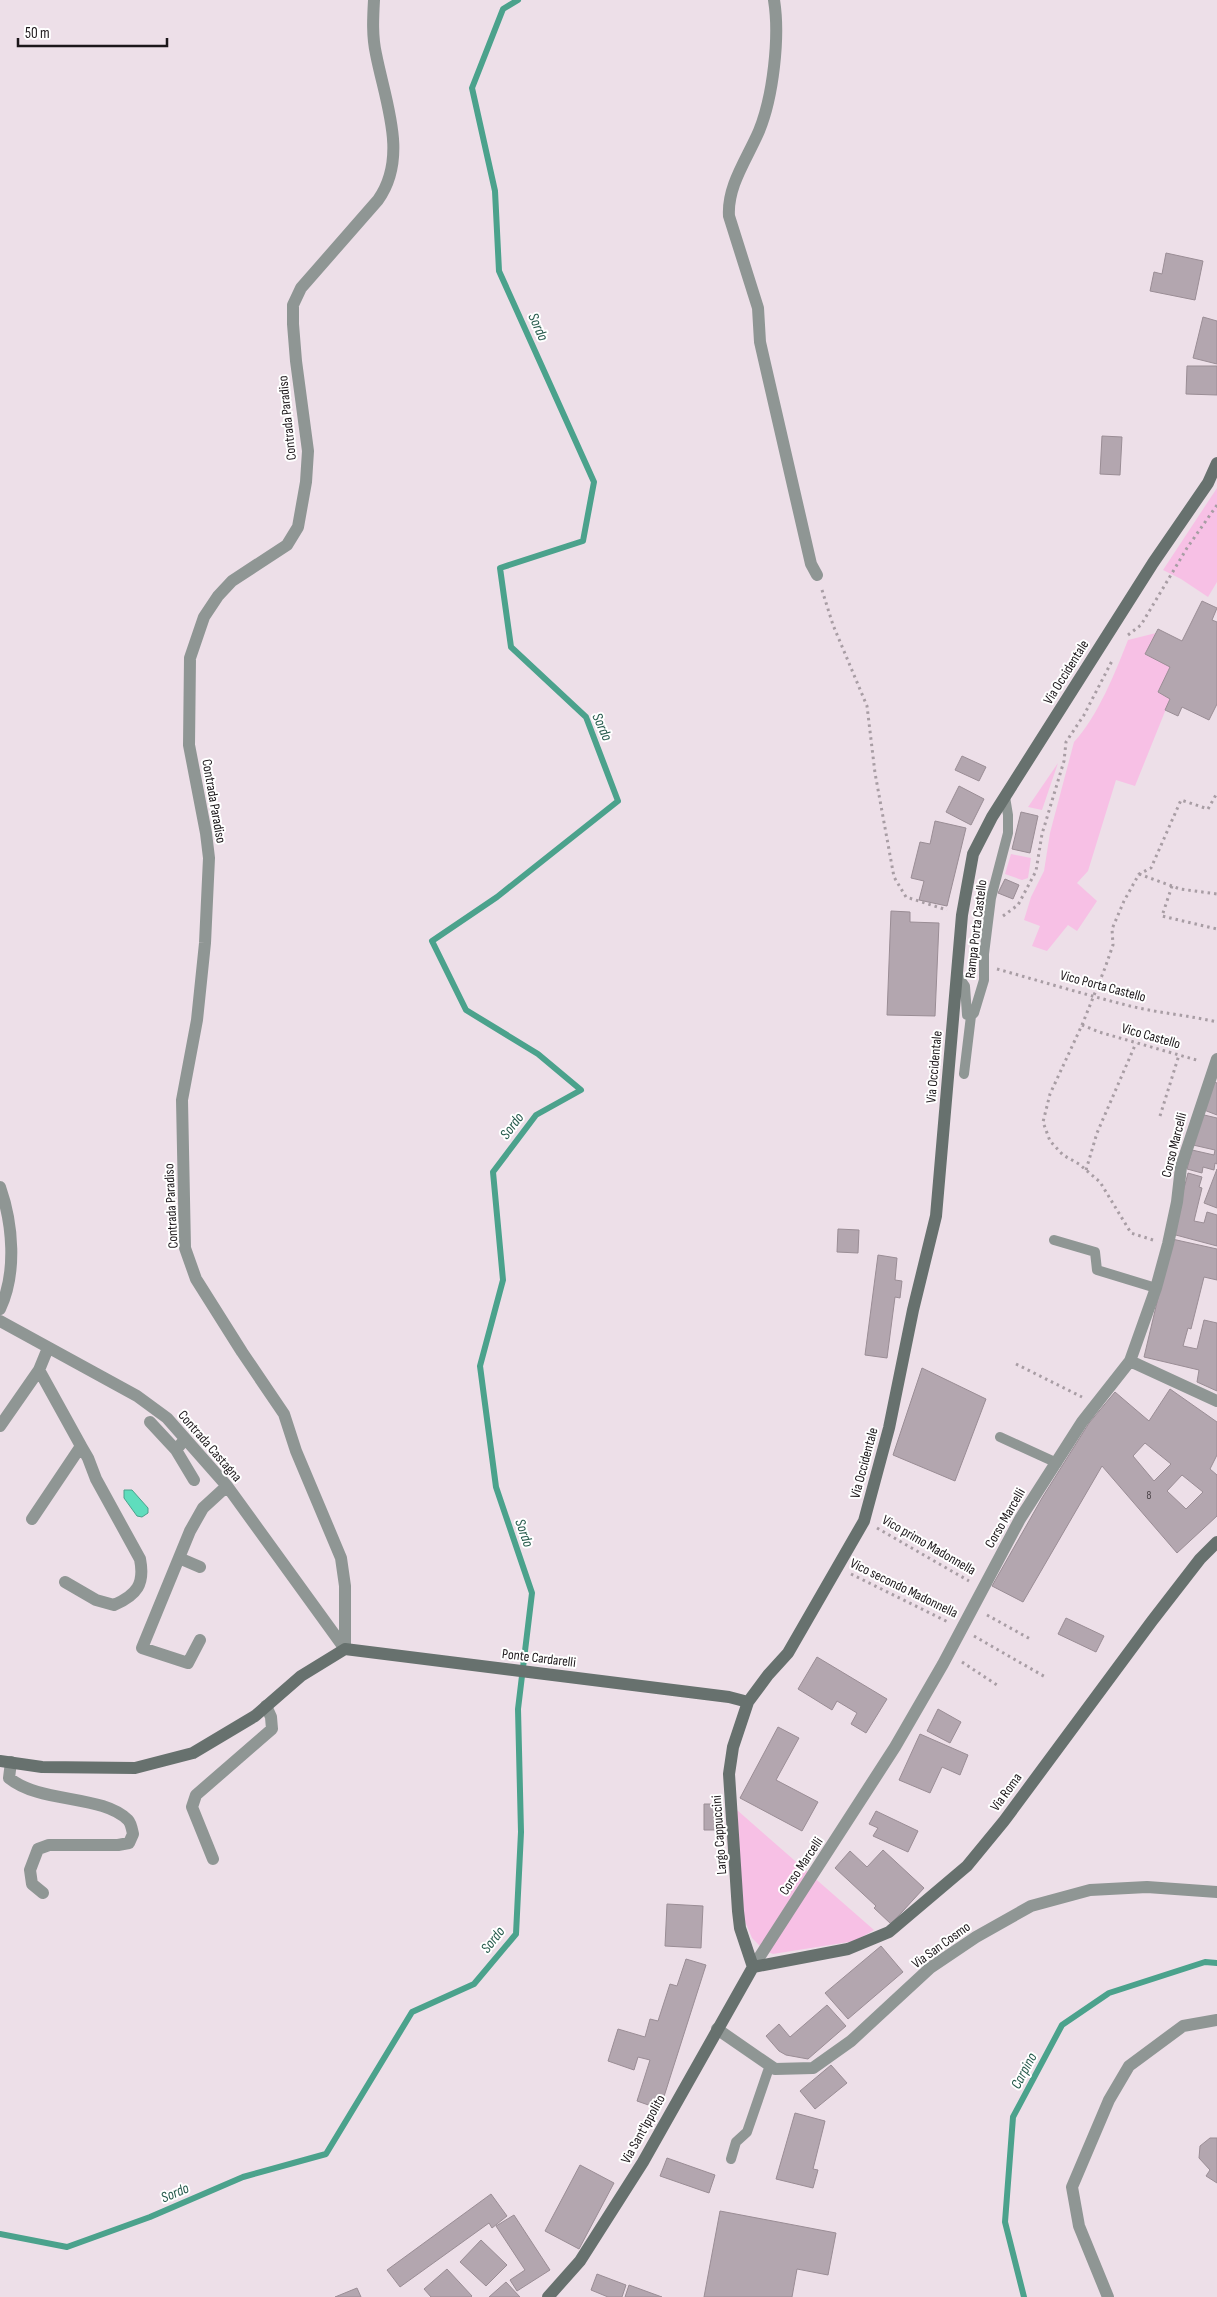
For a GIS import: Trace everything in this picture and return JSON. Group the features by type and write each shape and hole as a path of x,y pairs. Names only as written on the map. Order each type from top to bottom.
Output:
{"main road":[{"name":"Via Occidentale","path":"748,1702 768,1675 788,1653 864,1521 889,1428 913,1310 936,1216 962,915 974,854 1004,798 1153,563 1208,483 1217,463"},
{"name":"Via Roma","path":"753,1967 848,1949 889,1932 967,1866 1004,1821 1152,1621 1200,1560 1217,1542"},
{"name":"Ponte Cardarelli","path":"345,1650 729,1697 748,1702"},
{"path":"6,1762 42,1767 134,1768 193,1753 255,1716 300,1676 345,1650"},
{"name":"Largo Cappuccini","path":"748,1702 733,1747 729,1774 740,1928 753,1967"},
{"name":"Via Sant'Ippolito","path":"548,2297 580,2261 643,2162 753,1967"}],"street":[{"name":"Contrada Paradiso","path":"345,1650 346,1586 341,1558 296,1451 284,1414 196,1279 186,1248 182,1100 197,1020 205,943 209,858 206,832 189,746 188,679 190,658 196,636 204,617 218,596 232,581 287,545 298,527 306,482 308,451 296,361 292,305 301,288 383,193 388,186 391,169 392,124 375,53 372,24 374,0"},
{"path":"774,0 777,31 769,102 760,130 732,189 728,202 728,216 758,308 760,342 811,564 817,575"},
{"name":"Corso Marcelli","path":"753,1967 890,1755 962,1629 1020,1519 1082,1422 1130,1361 1156,1288 1168,1244 1177,1202 1181,1167 1216,1063"},
{"path":"0,1187 8,1217 12,1257 0,1309"},
{"name":"Contrada Castagna","path":"0,1321 137,1396 167,1418 227,1486 345,1650"},
{"path":"0,1426 39,1370 48,1348"},
{"path":"1130,1361 1217,1401"},
{"path":"39,1370 88,1458 96,1479 140,1559 143,1574 137,1589 128,1599 114,1605 96,1600 64,1582"},
{"path":"150,1422 176,1450 194,1480"},
{"path":"176,1450 185,1439"},
{"path":"32,1520 81,1446"},
{"path":"200,1640 188,1663 142,1648 179,1558 203,1508 227,1486"},
{"path":"179,1558 200,1567"},
{"path":"213,1859 192,1807 196,1795 272,1729 271,1717 266,1706"},
{"path":"6,1762 9,1778 18,1785 39,1793 98,1805 120,1813 130,1822 133,1834 129,1843 118,1845 49,1845 38,1849 30,1870 32,1884 43,1893"},
{"name":"Via San Cosmo","path":"717,2029 775,2069 813,2068 851,2041 930,1968 976,1937 1031,1906 1090,1890 1147,1887 1217,1892"},
{"path":"1108,2297 1079,2226 1072,2186 1109,2100 1130,2066 1183,2026 1217,2020"}],"lane":[{"name":"Rampa Porta Castello","path":"958,976 965,986 966,1016 971,1016 974,1013 984,980 991,898 1008,832 1008,815 1004,798"},
{"path":"964,1074 971,1016"},
{"path":"1054,1240 1096,1252 1097,1270 1156,1288"},
{"path":"1000,1437 1057,1463"},
{"path":"731,2159 736,2142 747,2132 770,2065"}],"path":[{"path":"1126,636 1141,625 1187,548 1217,504"},
{"path":"817,575 833,625 867,706 883,819 894,877 906,897 962,915"},
{"path":"988,921 1001,918 1018,905 1036,871 1042,834 1064,761 1066,742 1084,715 1115,656"},
{"path":"1168,1244 1131,1233 1104,1188 1086,1170 1063,1156 1050,1141 1043,1122 1050,1094 1082,1025 1113,945 1112,930 1124,901 1139,874 1151,868 1181,800 1208,809 1217,793"},
{"path":"1139,874 1172,886 1217,894"},
{"path":"1172,886 1162,916 1217,929"},
{"name":"Vico Porta Castello","path":"984,966 1162,1014 1193,1016 1217,1022"},
{"name":"Vico Castello","path":"1082,1025 1136,1043 1216,1063"},
{"path":"1086,1170 1098,1133 1136,1043"},
{"path":"1160,1116 1179,1055"},
{"path":"1016,1364 1096,1405"},
{"name":"Vico primo Madonnella","path":"864,1521 983,1589"},
{"name":"Vico secondo Madonnella","path":"837,1567 962,1629 1047,1678"},
{"path":"973,1607 1032,1640"},
{"path":"948,1654 1000,1686"}],"shaded area":[{"path":"1217,488 1217,582 1208,597 1181,579 1163,570"},
{"path":"1156,633 1145,654 1170,667 1158,692 1170,699 1135,786 1116,780 1088,871 1077,883 1097,901 1077,931 1068,925 1047,951 1032,946 1040,926 1024,920 1031,897 1044,871 1050,833 1074,742 1083,732 1098,707 1112,680 1128,640"},
{"path":"1058,763 1042,810 1028,807"},
{"path":"1011,854 1031,858 1028,878 1022,880 1005,874"},
{"path":"124,1490 132,1490 148,1508 148,1513 142,1517 137,1516 124,1498"},
{"path":"737,1810 874,1930 855,1941 773,1954 764,1950 752,1938 744,1919"}],"building":[{"path":"1166,253 1203,261 1195,300 1150,291 1154,272 1162,274"},
{"path":"1203,317 1217,321 1217,364 1193,358"},
{"path":"1187,366 1217,366 1217,395 1186,394"},
{"path":"1102,436 1122,437 1120,475 1100,474"},
{"path":"1202,601 1217,608 1212,620 1217,622 1217,704 1209,720 1182,707 1178,716 1165,710 1170,699 1158,692 1170,667 1145,654 1158,629 1182,641"},
{"path":"962,756 986,767 979,781 955,770"},
{"path":"959,786 984,799 971,825 946,812"},
{"path":"1021,812 1038,816 1030,853 1012,849"},
{"path":"935,821 966,828 947,906 919,900 924,881 911,878 920,842 930,844"},
{"path":"1005,879 1019,885 1013,899 998,893"},
{"path":"891,911 910,912 910,922 939,923 935,1016 887,1015"},
{"path":"1214,1082 1217,1083 1217,1115 1204,1110"},
{"path":"1200,1114 1217,1118 1217,1164 1215,1163 1214,1170 1203,1167 1202,1173 1187,1169 1192,1150 1214,1155 1215,1150 1193,1145"},
{"path":"1217,1169 1217,1208 1204,1203"},
{"path":"1188,1173 1202,1177 1199,1187 1202,1188 1194,1221 1204,1223 1207,1212 1217,1215 1217,1246 1172,1234"},
{"path":"838,1229 859,1230 858,1253 837,1252"},
{"path":"1172,1239 1217,1249 1217,1280 1204,1277 1191,1329 1188,1328 1183,1346 1197,1349 1204,1320 1217,1323 1217,1391 1197,1382 1199,1370 1144,1357"},
{"path":"878,1255 897,1258 895,1280 902,1281 900,1298 895,1297 887,1358 865,1355"},
{"path":"922,1368 986,1399 955,1481 893,1455"},
{"path":"1170,1389 1217,1422 1217,1455 1210,1469 1217,1475 1217,1516 1177,1553 1102,1466 1023,1602 992,1586 1042,1498 1089,1423 1115,1392 1149,1421","holes":["1145,1443 1171,1464 1154,1481 1133,1456","1182,1475 1203,1492 1186,1509 1167,1491"]},
{"path":"1066,1618 1104,1636 1096,1652 1058,1634"},
{"path":"817,1657 887,1699 866,1733 851,1724 857,1713 837,1701 832,1710 798,1689"},
{"path":"938,1709 961,1722 950,1743 927,1731"},
{"path":"778,1727 799,1738 776,1780 818,1802 802,1831 740,1798"},
{"path":"920,1734 968,1755 960,1775 942,1767 930,1793 899,1780"},
{"path":"704,1804 716,1804 716,1830 704,1830"},
{"path":"876,1811 918,1831 908,1852 873,1836 878,1828 869,1824"},
{"path":"883,1850 924,1888 891,1924 874,1908 876,1906 835,1868 850,1851 867,1867"},
{"path":"667,1904 703,1906 701,1948 665,1946"},
{"path":"881,1946 903,1972 848,2019 825,1993"},
{"path":"686,1959 706,1965 660,2109 637,2101 650,2060 638,2057 634,2070 608,2061 618,2029 645,2037 650,2019 658,2021 670,1984 677,1986"},
{"path":"827,2005 846,2026 808,2059 786,2055 779,2051 766,2036 779,2024 790,2037"},
{"path":"831,2065 847,2083 815,2109 800,2091"},
{"path":"795,2113 825,2121 813,2169 818,2170 813,2188 776,2179"},
{"path":"1210,2138 1217,2138 1217,2183 1206,2176 1210,2170 1199,2158 1200,2146"},
{"path":"667,2158 715,2175 709,2193 660,2176"},
{"path":"580,2165 614,2183 579,2249 545,2231"},
{"path":"491,2194 507,2216 492,2228 489,2223 400,2287 387,2270"},
{"path":"720,2211 836,2233 828,2275 797,2269 792,2297 704,2297"},
{"path":"514,2215 550,2270 517,2291 510,2280 525,2270 496,2226"},
{"path":"481,2240 507,2265 486,2286 460,2262"},
{"path":"447,2269 471,2297 431,2297 424,2289"},
{"path":"597,2274 626,2285 622,2297 608,2297 591,2290"},
{"path":"506,2282 520,2297 489,2297"},
{"path":"629,2285 662,2297 625,2297"},
{"path":"357,2288 361,2297 335,2297"}],"waterway":[{"name":"Sordo","path":"0,2234 67,2247 150,2217 243,2177 326,2154 412,2012 474,1984 516,1934 521,1832 518,1709 532,1593 496,1487 480,1366 503,1280 493,1172 536,1115 581,1090 538,1054 466,1010 432,941 497,897 618,801 586,717 511,647 500,568 583,541 594,482 499,271 495,191 472,88 503,9 518,0"},
{"name":"Carpino","path":"1024,2297 1005,2222 1013,2117 1062,2025 1109,1993 1205,1962 1217,1963"}]}
